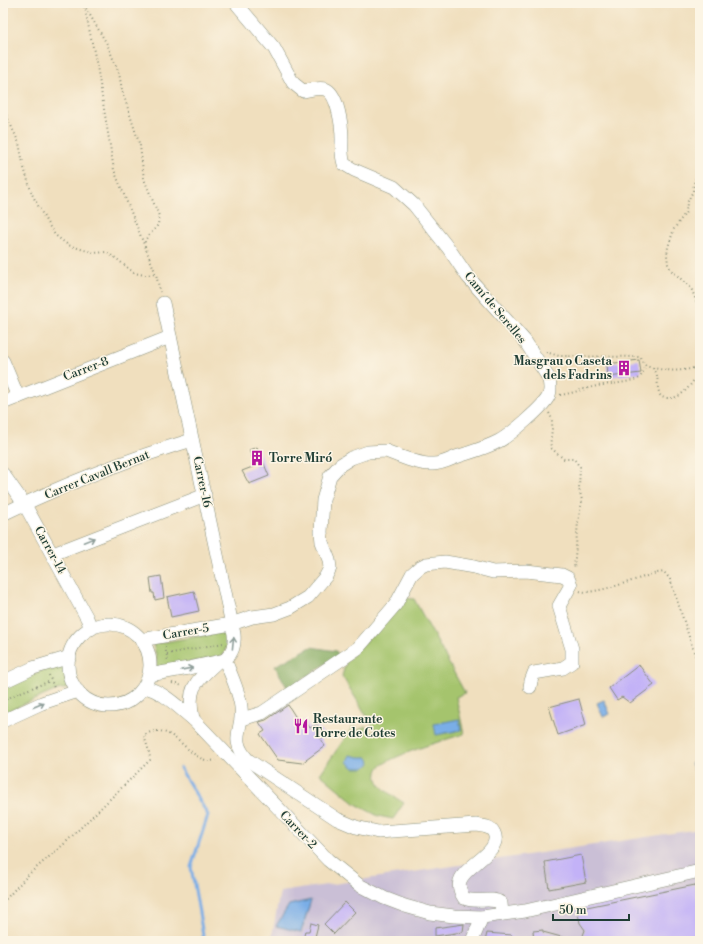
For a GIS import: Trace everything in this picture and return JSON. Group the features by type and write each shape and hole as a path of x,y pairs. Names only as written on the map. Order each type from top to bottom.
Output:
{"street":[{"name":"Camí de Serelles","path":"236,3 274,48 293,83 298,88 303,91 319,88 325,89 332,94 339,114 342,138 341,152 344,164 354,170 394,187 414,205 449,249 468,277 529,347 548,377 550,389 546,400"},
{"name":"Carrer-16","path":"163,303 205,495 234,641"},
{"name":"Carrer-8","path":"3,403 170,337"},
{"path":"3,361 18,397"},
{"path":"231,624 274,614 290,608 308,597 326,576 330,564 322,542 322,508 329,480 333,472 340,465 351,458 368,452 379,451 426,464 439,463 500,440 513,432 546,400"},
{"name":"Carrer Cavall Bernat","path":"3,514 130,460 192,440"},
{"name":"Carrer-14","path":"3,474 25,504 87,618 91,629"},
{"path":"53,554 205,495"},
{"path":"242,719 262,713 358,648 396,604 412,574 420,566 426,564 445,562 494,572 526,571 562,575 568,578 571,585 559,606 572,649 572,662 563,668 534,673 530,687"},
{"name":"Carrer-5","path":"141,640 231,624"},
{"path":"104,625 118,625 131,630 141,640 148,650 150,663 146,681 135,697 124,703 112,706 99,705 88,700 78,691 69,674 68,667 73,647 80,636 91,629 104,625"},
{"path":"193,719 191,693 197,682 232,650 234,641"},
{"path":"3,682 45,664 70,657"},
{"path":"221,661 240,698 242,719 238,730 237,740 241,750 248,760 337,819 356,827 378,832 476,825 490,828 496,838 493,846 485,856 462,876 459,882 461,894 464,898 474,901 497,900 501,903 502,914"},
{"path":"146,681 221,661"},
{"name":"Carrer-2","path":"146,681 149,688 169,699 193,719 316,849 359,885 391,900 430,913 482,917 525,911 700,871"},
{"path":"3,720 78,691"},
{"path":"472,941 482,917"}],"path":[{"path":"83,3 97,66 114,170 145,250 156,274 163,303"},
{"path":"83,3 107,44 118,73 140,146 144,179 159,216 158,225 145,240 145,250"},
{"path":"3,108 19,143 24,168 32,194 55,235 68,245 94,253 106,252 134,273 146,275 156,274"},
{"path":"700,167 694,183 693,191 687,203 686,212 674,229 667,255 668,264 671,270 691,288 700,310"},
{"path":"529,347 559,356 640,357 646,366 664,370 686,370 700,366"},
{"path":"646,366 640,378 627,383 602,385 546,400 552,419 550,440 551,448 564,459 574,459 580,467 579,489 582,500 571,585 581,592 588,592 664,572 670,579 700,670"},
{"path":"652,368 657,372 658,390 660,396 664,398 678,396 686,390 700,371"},
{"path":"167,654 234,641"},
{"path":"45,664 57,698"},
{"path":"3,701 18,693 51,681"},
{"path":"3,902 29,874 64,844 150,760 150,753 146,745 144,735 152,731 163,731 204,760 213,760 227,756"}],"shaded area":[{"path":"700,829 700,941 271,941 280,892"}],"green space":[{"path":"406,598 414,599 465,693 456,697 464,734 404,754 383,764 378,769 377,778 381,786 404,803 393,819 378,816 356,804 320,774 354,725 357,731 365,726 370,734 376,731 342,676 346,662"},
{"path":"228,631 230,638 223,656 157,669 156,655 153,644"},
{"path":"311,647 336,651 339,655 288,689 275,666"},
{"path":"63,662 69,688 57,690 3,713 3,686"}],"water":[{"path":"604,700 610,714 603,717 597,703"},
{"path":"459,719 461,730 436,735 434,724"},
{"path":"350,755 367,757 370,763 365,768 354,768 347,762"},
{"path":"700,758 700,782 691,763"},
{"path":"311,900 301,932 276,926 289,905"}],"building":[{"name":"Masgrau o Caseta dels Fadrins","path":"639,360 641,373 608,377 607,364"},
{"name":"Torre Miró","path":"257,447 269,476 249,484 242,471 255,466 249,450"},
{"path":"161,576 164,598 155,600 154,593 152,593 150,578"},
{"path":"194,591 199,611 171,617 167,597"},
{"path":"639,665 654,685 630,703 622,697 617,700 609,688"},
{"path":"579,699 586,725 558,735 549,707"},
{"path":"288,705 300,724 305,720 310,728 317,724 325,736 320,739 325,746 302,763 278,760 260,734 265,731 259,722 266,720"},
{"path":"581,855 586,882 549,889 545,862"},
{"path":"695,885 700,909 700,941 581,941 585,930 580,923 577,909"},
{"path":"345,902 355,912 334,934 324,924"},
{"path":"311,923 318,925 314,941 303,941 305,931 309,931"},
{"path":"464,924 463,932 435,936 435,928"},
{"path":"543,930 543,932 565,938 565,941 534,941 533,931"},
{"path":"487,933 512,935 511,941 485,941"}],"waterway":[{"path":"180,768 208,815 191,867 204,941"}],"place":[{"name":"Masgrau o Caseta dels Fadrins","path":"624,368"},
{"name":"Torre Miró","path":"257,458"},
{"name":"Restaurante Torre de Cotes","path":"301,726"}]}
